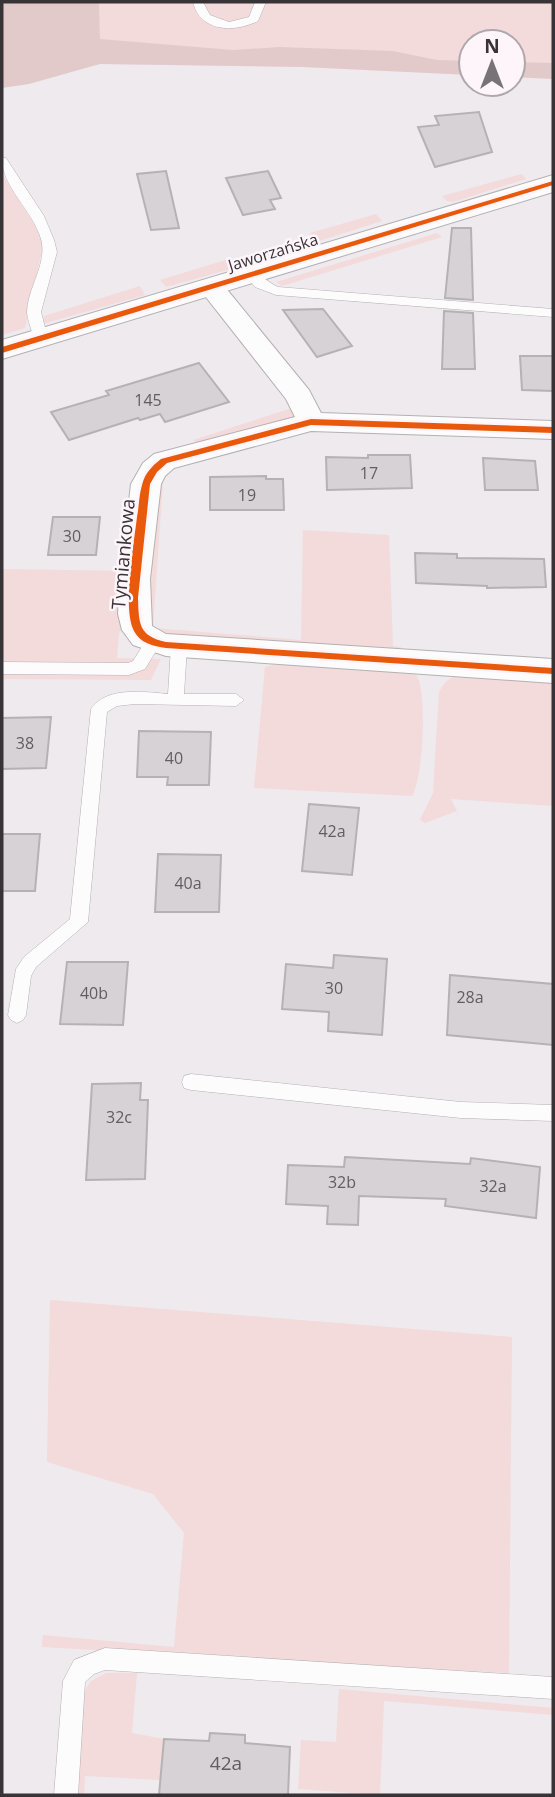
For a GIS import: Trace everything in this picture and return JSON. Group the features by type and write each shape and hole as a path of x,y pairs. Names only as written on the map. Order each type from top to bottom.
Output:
{"street":[{"name":"Jaworzańska","path":"2,351 553,183"},
{"path":"211,287 299,396 311,422"},
{"name":"Tymiankowa","path":"166,645 142,637 136,627 134,605 146,484 153,470 171,458 311,422 553,430"},
{"path":"166,645 553,671"}],"lane":[{"path":"198,2 200,12 206,19 229,25 247,23 254,19 260,2"},
{"path":"2,161 43,226 49,243 50,253 34,312 41,339"},
{"path":"253,275 260,284 276,291 553,313"},
{"path":"2,668 129,669 166,645 176,700"},
{"path":"17,1015 22,974 30,962 79,922 99,709 109,701 120,700 236,700"},
{"path":"191,1082 461,1110 553,1113"},
{"path":"66,1795 74,1681 77,1672 88,1664 105,1659 553,1688"}],"shaded area":[{"path":"2,2 99,2 100,39 233,50 279,47 393,51 437,60 457,61 457,74 303,67 100,64 29,84 2,88"},
{"path":"99,2 553,2 553,79 527,78 527,28 457,28 457,74 303,67 100,64"},
{"path":"527,62 553,63 553,79 527,78"},
{"path":"2,174 40,233 43,246 25,328 2,335"},
{"path":"522,174 526,179 453,202 442,196"},
{"path":"376,214 382,221 319,241 310,233"},
{"path":"437,233 442,237 282,286 276,282"},
{"path":"229,259 234,268 166,287 160,280"},
{"path":"140,286 145,295 43,322 44,316"},
{"path":"218,312 294,402 295,415 291,419 201,444 193,440 292,408"},
{"path":"176,467 168,472 163,481 153,628 301,640 303,530 389,535 393,646 401,647 400,651 173,638 151,631 149,542 163,471"},
{"path":"2,569 130,571 117,658 161,659 151,680 2,679"},
{"path":"285,662 406,671 416,675 422,698 423,735 419,772 412,796 254,788 265,667"},
{"path":"467,673 553,679 553,806 451,799 457,811 425,823 420,820 433,793 439,692 450,678"},
{"path":"50,1300 512,1337 509,1673 42,1647 43,1635 174,1647 184,1533 153,1494 47,1462"},
{"path":"106,1673 137,1673 132,1733 164,1739 161,1780 85,1776 84,1795 75,1795 85,1690 91,1681"},
{"path":"339,1689 553,1708 553,1715 384,1701 380,1795 298,1789 301,1740 336,1742"}],"building":[{"path":"479,112 492,152 435,167 418,127 439,125 435,116"},
{"path":"166,171 179,228 151,230 137,174"},
{"path":"268,171 281,198 270,200 275,209 243,215 226,178"},
{"path":"452,228 471,228 473,300 445,298"},
{"path":"323,309 352,346 317,357 283,310"},
{"path":"444,311 473,313 475,369 442,369"},
{"path":"520,356 553,356 553,391 522,390"},
{"path":"199,363 229,402 165,422 160,414 140,420 138,418 69,440 51,412 109,395 106,391"},
{"path":"368,455 410,455 412,488 327,490 326,457 368,458"},
{"path":"483,458 535,461 538,490 485,490"},
{"path":"266,476 266,479 283,479 284,510 210,510 210,477"},
{"path":"53,517 100,517 96,555 48,555"},
{"path":"415,553 457,554 457,558 544,559 546,587 487,588 416,583"},
{"path":"51,717 46,768 2,769 2,718"},
{"path":"139,731 211,732 209,785 167,785 168,777 137,777"},
{"path":"309,804 359,808 352,875 302,871"},
{"path":"2,834 40,834 35,891 2,891"},
{"path":"158,854 221,855 219,912 155,912"},
{"path":"334,955 387,959 382,1035 328,1031 329,1012 282,1009 286,964 333,968"},
{"path":"67,962 128,962 123,1025 60,1024"},
{"path":"450,975 553,984 553,1045 447,1035"},
{"path":"141,1083 140,1100 148,1100 145,1179 86,1180 92,1084"},
{"path":"345,1157 470,1164 471,1158 540,1167 536,1218 445,1206 446,1199 359,1196 358,1225 327,1224 328,1206 286,1204 288,1165 344,1167"},
{"path":"210,1733 245,1735 245,1743 290,1747 288,1795 159,1795 164,1739 209,1741"}],"cycle path":[{"path":"2,350 553,183"},
{"path":"553,430 311,422 164,461 153,470 146,484 134,598 138,630 148,640 166,645 553,671"}]}
